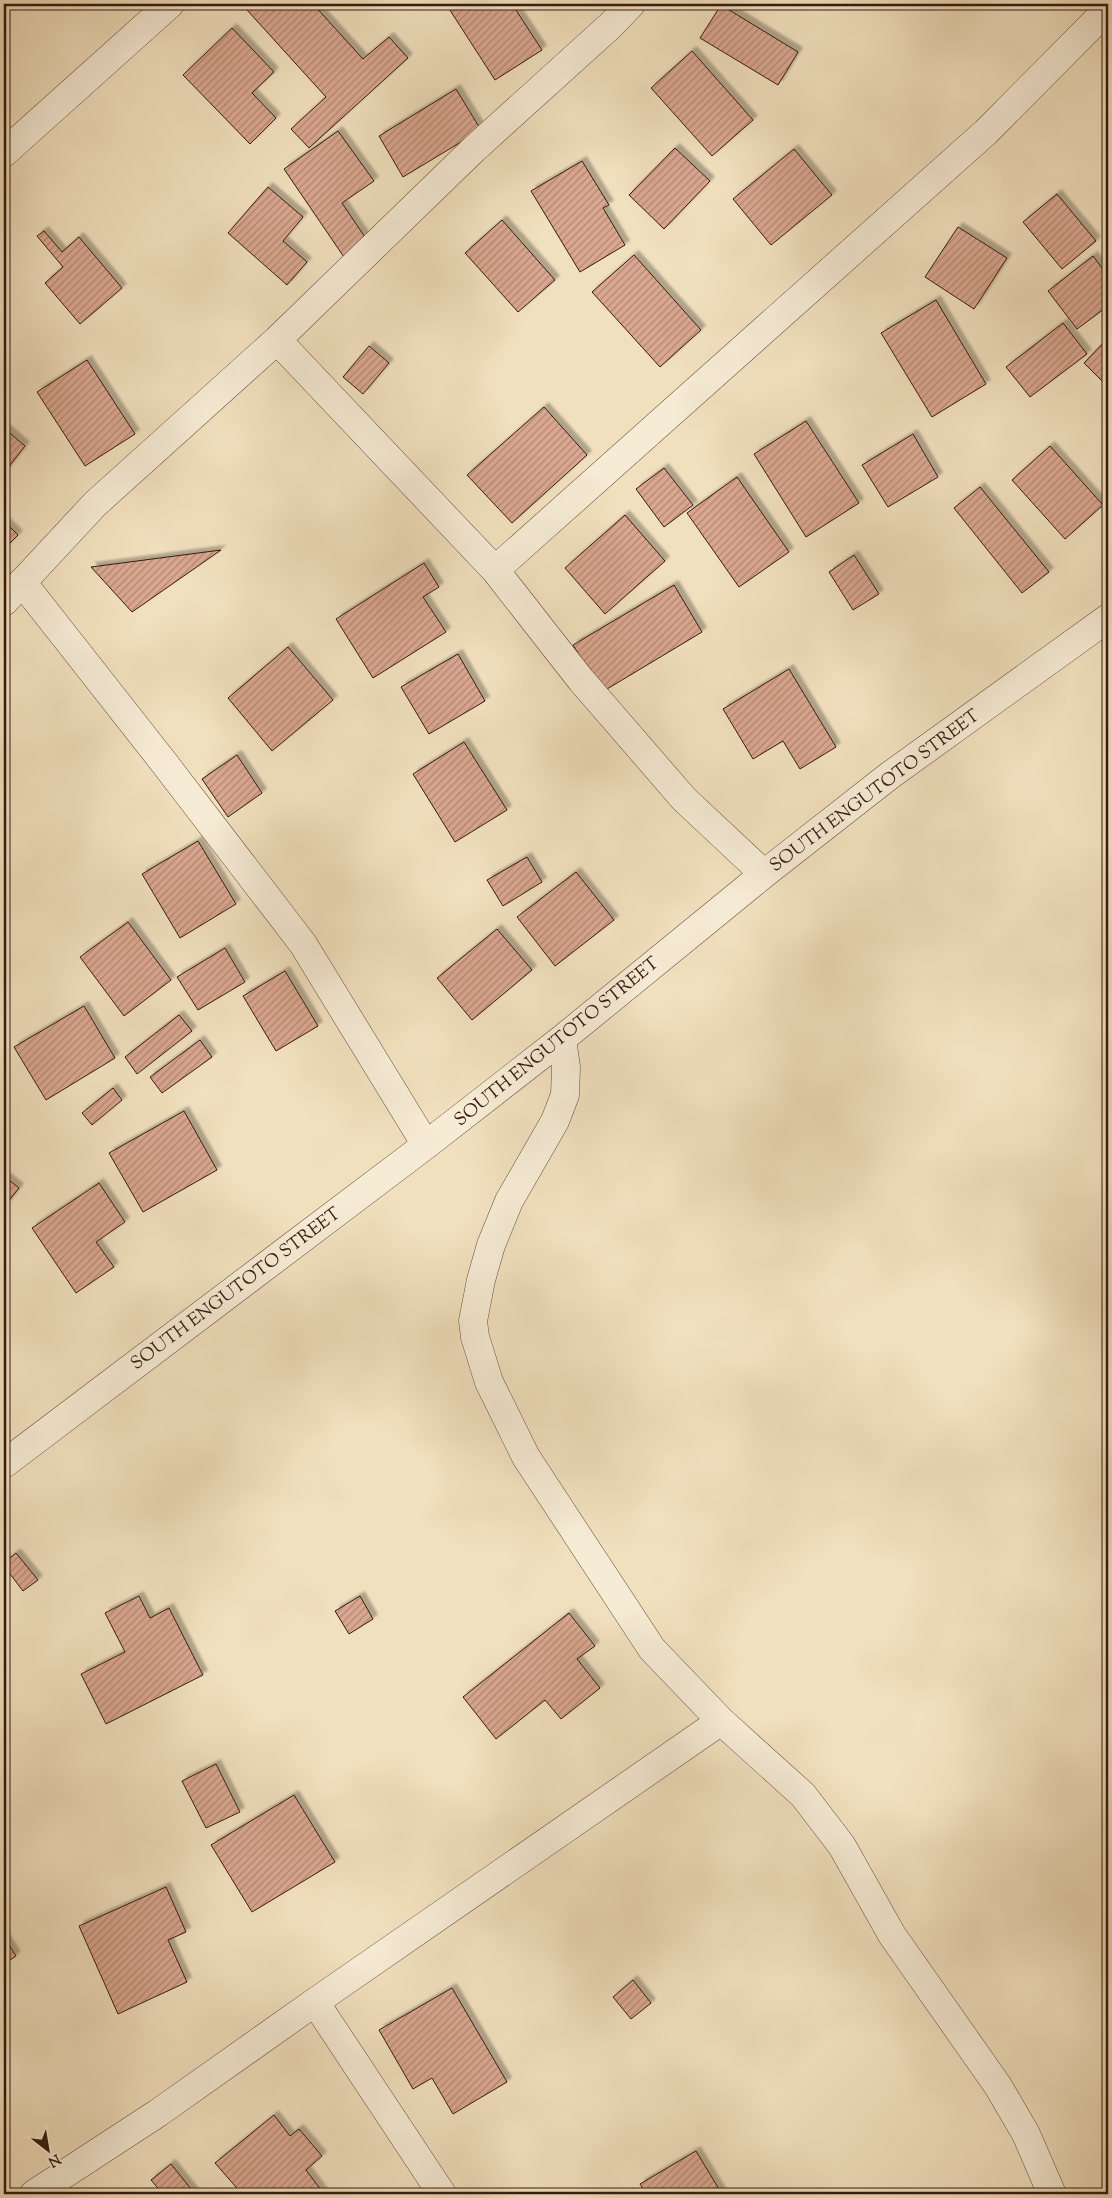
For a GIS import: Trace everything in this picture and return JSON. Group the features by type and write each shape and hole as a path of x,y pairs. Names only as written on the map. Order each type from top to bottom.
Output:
{"street":[{"path":"4,154 170,4"},
{"path":"4,602 95,504 277,340 474,149 611,25 630,4"},
{"path":"495,570 986,132 1108,9"},
{"path":"277,340 495,570 581,680 684,799 764,874"},
{"path":"22,582 165,764 302,944 426,1145"},
{"name":"SOUTH ENGUTOTO STREET","path":"4,1464 426,1145 562,1039 764,874 889,776 1108,618"},
{"path":"562,1039 566,1067 565,1095 555,1121 509,1201 491,1244 474,1321 475,1337 490,1382 526,1457 652,1649 721,1721 803,1795 842,1846 892,1935 998,2086 1026,2134 1052,2194"},
{"path":"34,2194 158,2113 721,1721"},
{"path":"315,2002 442,2194"}],"building":[{"path":"254,4 313,4 363,59 389,37 408,58 309,148 291,129 326,97 247,10"},
{"path":"446,4 512,4 542,50 495,80"},
{"path":"721,5 798,52 778,85 700,38"},
{"path":"232,28 274,72 252,93 276,118 250,144 183,75"},
{"path":"692,51 753,120 712,156 651,88"},
{"path":"456,89 481,130 403,177 379,136"},
{"path":"338,131 374,181 342,203 369,243 346,260 284,169"},
{"path":"675,148 710,181 664,229 629,195"},
{"path":"794,149 832,195 771,245 733,199"},
{"path":"582,161 609,205 603,208 625,245 580,272 531,191"},
{"path":"268,187 303,217 283,241 307,262 287,285 228,233"},
{"path":"1057,194 1096,241 1062,269 1023,222"},
{"path":"502,220 555,280 518,312 465,253"},
{"path":"958,227 1007,258 974,309 925,277"},
{"path":"44,231 62,252 79,237 122,288 80,324 45,283 63,267 37,236"},
{"path":"634,255 701,330 660,367 592,292"},
{"path":"1093,256 1108,276 1108,306 1077,329 1048,291"},
{"path":"936,300 986,384 932,417 881,333"},
{"path":"1063,323 1087,354 1030,397 1006,367"},
{"path":"1108,338 1108,387 1084,363"},
{"path":"369,346 389,363 363,394 343,377"},
{"path":"87,360 135,434 85,466 37,392"},
{"path":"544,407 587,455 512,523 467,475"},
{"path":"806,421 859,503 806,537 754,454"},
{"path":"4,428 25,446 4,473"},
{"path":"913,434 938,477 888,507 862,465"},
{"path":"1050,446 1103,505 1065,539 1012,480"},
{"path":"664,468 693,505 664,527 636,489"},
{"path":"737,477 789,552 739,587 687,513"},
{"path":"980,487 1049,572 1022,593 954,508"},
{"path":"625,515 665,561 605,614 565,568"},
{"path":"4,521 18,535 4,549"},
{"path":"221,550 132,612 91,567"},
{"path":"854,555 879,594 853,610 829,572"},
{"path":"424,563 439,587 423,597 446,632 373,678 336,619"},
{"path":"674,585 702,632 602,692 573,645"},
{"path":"288,647 333,700 272,751 228,698"},
{"path":"458,654 485,701 429,734 401,687"},
{"path":"789,669 836,747 800,769 783,741 753,759 723,709"},
{"path":"464,742 507,810 455,842 413,774"},
{"path":"237,755 262,793 228,817 202,779"},
{"path":"198,841 236,904 180,938 142,874"},
{"path":"527,857 542,882 503,906 487,880"},
{"path":"576,872 614,920 555,966 517,917"},
{"path":"128,922 171,980 124,1016 80,957"},
{"path":"497,929 532,970 472,1020 437,978"},
{"path":"225,948 245,982 198,1010 177,977"},
{"path":"285,971 318,1026 276,1051 243,996"},
{"path":"84,1006 115,1058 46,1100 14,1047"},
{"path":"179,1015 192,1031 137,1074 125,1057"},
{"path":"200,1040 212,1057 162,1093 150,1077"},
{"path":"113,1088 122,1100 92,1125 82,1113"},
{"path":"184,1111 217,1170 143,1212 109,1153"},
{"path":"4,1176 19,1188 4,1207"},
{"path":"99,1183 125,1222 96,1242 114,1267 76,1293 32,1228"},
{"path":"16,1553 38,1580 23,1591 4,1566 4,1563"},
{"path":"139,1596 150,1618 169,1608 203,1675 106,1724 81,1674 125,1652 105,1613"},
{"path":"360,1596 373,1619 349,1634 335,1611"},
{"path":"569,1613 595,1646 577,1659 600,1688 561,1719 545,1700 496,1739 463,1697"},
{"path":"216,1764 240,1812 206,1828 182,1781"},
{"path":"294,1795 335,1862 252,1912 211,1845"},
{"path":"166,1887 186,1932 168,1940 187,1982 118,2014 79,1926"},
{"path":"4,1937 16,1956 4,1964"},
{"path":"633,1980 651,2003 631,2019 613,1997"},
{"path":"452,1988 507,2082 453,2114 432,2078 413,2089 379,2030"},
{"path":"274,2115 290,2136 299,2129 322,2156 306,2170 324,2194 242,2194 215,2163"},
{"path":"696,2151 722,2194 646,2194 640,2184"},
{"path":"171,2164 195,2194 163,2194 151,2180"}]}
